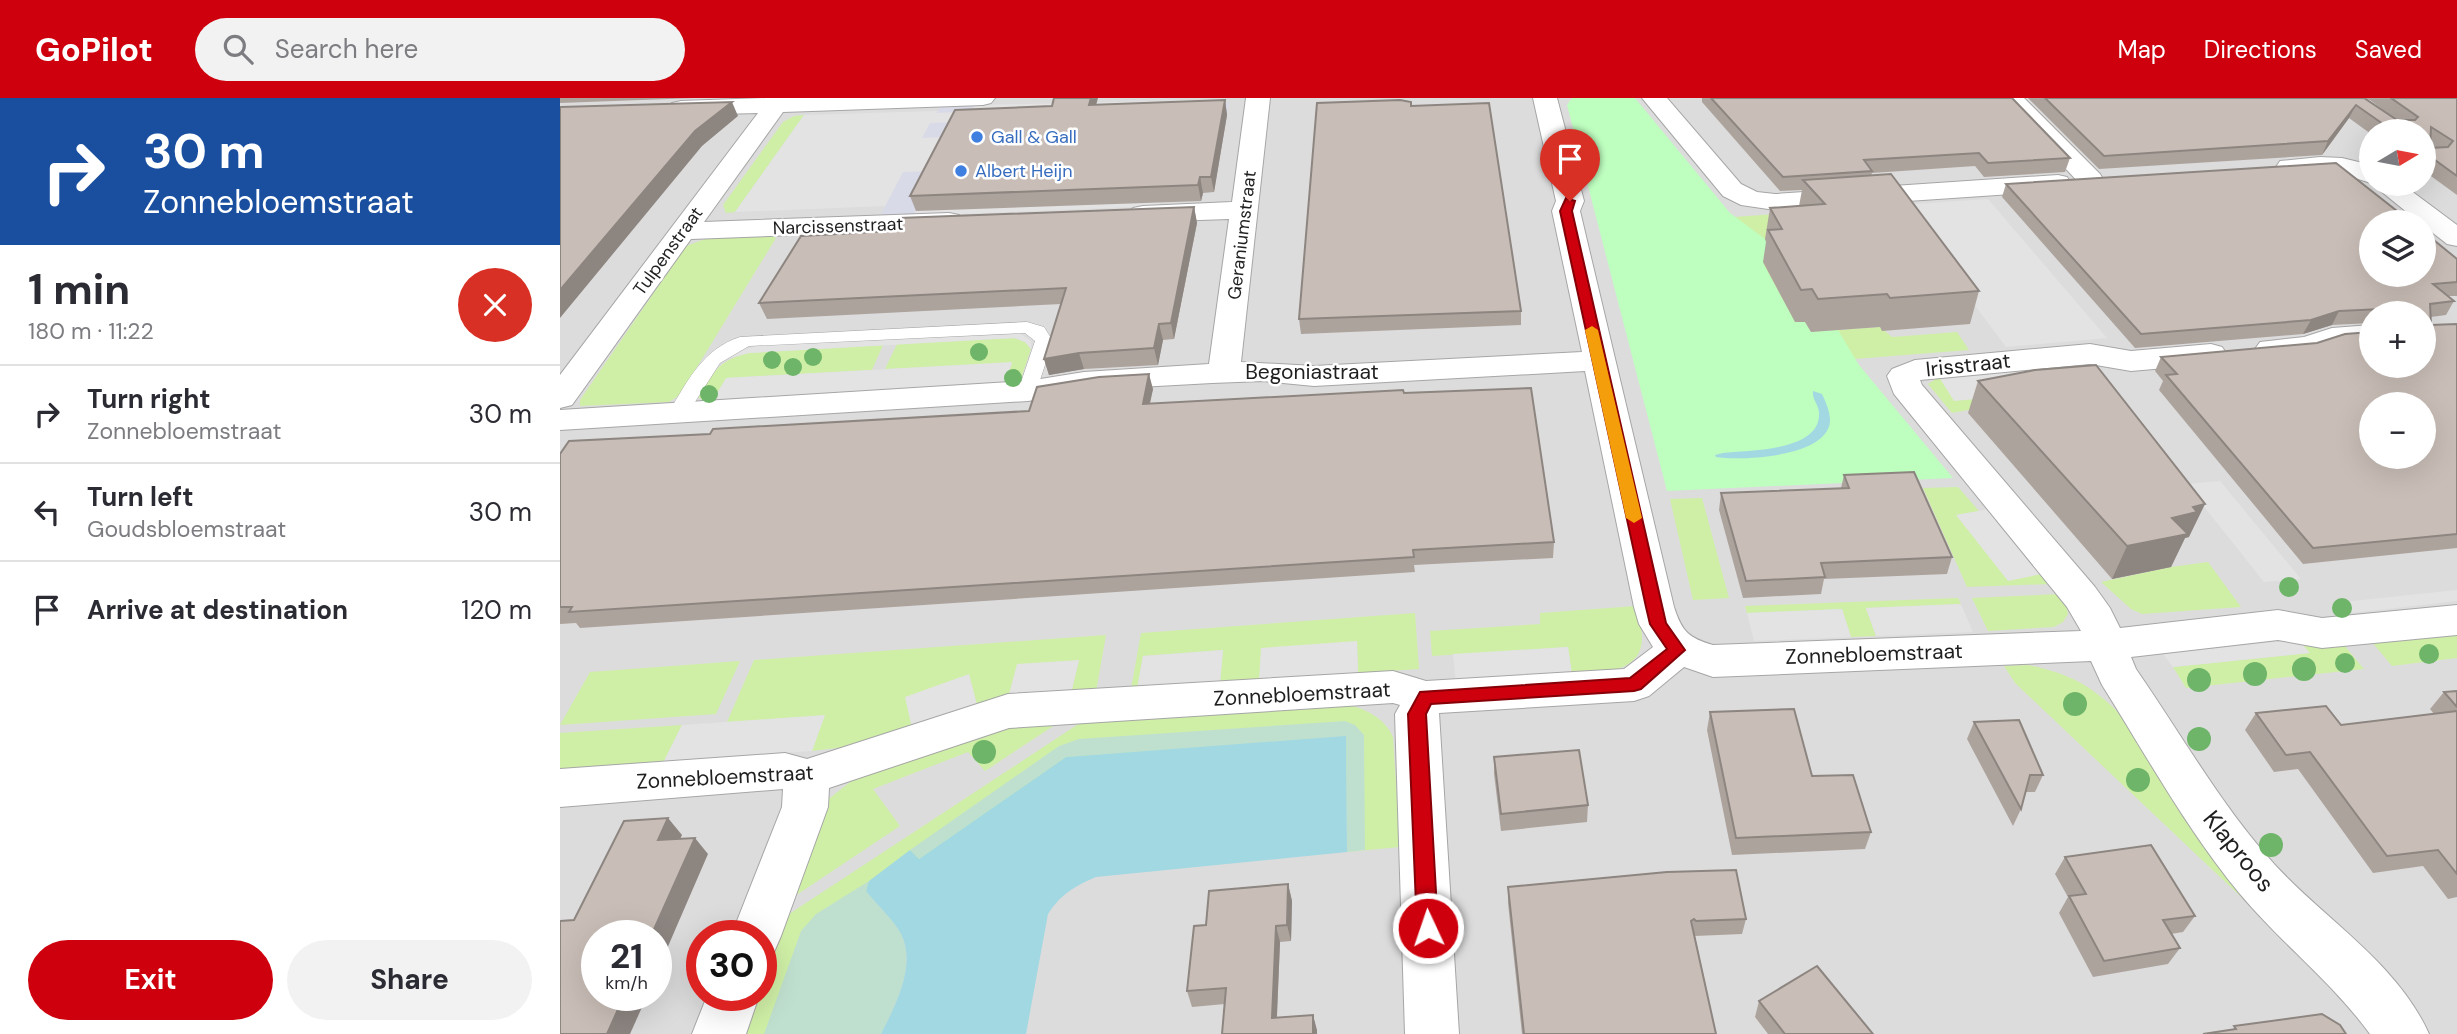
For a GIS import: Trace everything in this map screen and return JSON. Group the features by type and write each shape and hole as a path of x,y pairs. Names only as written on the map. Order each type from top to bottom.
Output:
{"street":[{"path":"655,108 983,98"},
{"name":"Geraniumstraat","path":"1224,373 1258,98"},
{"path":"1545,98 1570,201 1566,211 1598,361 1658,624 1677,650"},
{"path":"1654,98 1732,190 1751,199 1775,202 2118,178"},
{"path":"2011,98 2091,180"},
{"name":"Tulpenstraat","path":"560,398 776,105"},
{"path":"2266,169 2319,165 2359,172"},
{"path":"2402,196 2457,238"},
{"path":"1123,215 1245,210"},
{"name":"Narcissenstraat","path":"682,231 970,221"},
{"name":"Irisstraat","path":"2106,645 2096,618 2081,597 1906,387 1903,376 1915,370 2090,354 2131,361 2309,346 2332,337 2359,335"},
{"name":"Begoniastraat","path":"560,420 1028,391 1065,382 1281,370 1314,376 1598,361"},
{"name":"Zonnebloemstraat","path":"560,788 785,771 807,777 1008,711 1394,687 1426,697 1634,685 1677,650 1713,661 2106,645 2278,625 2322,633 2457,620"},
{"name":"Klaproos","path":"2106,645 2117,674 2135,705 2231,847 2259,881 2364,984 2402,1034"},
{"path":"1426,697 1417,714 1432,1034"},
{"path":"762,920 805,807 807,777"},
{"path":"719,1034 727,1011"}],"lane":[{"path":"679,412 713,357 733,345 747,341 1027,327 1042,334 1044,341 1028,391"}],"shaded area":[{"path":"560,98 2457,98 2457,1034 560,1034"},
{"path":"1217,100 1215,110 969,115 974,105"},
{"path":"1217,100 1229,103 1227,115 960,124 913,216 881,217 903,172 929,171 945,137 922,138 930,123 954,122 959,112 936,113 941,107 974,105 970,115 1215,110"},
{"path":"960,112 911,205 735,212 804,115"},
{"path":"1162,194 1159,206 913,216 919,204"},
{"path":"1988,199 2107,338 2006,347 1900,205"},
{"path":"1018,332 1031,341 1031,349 1025,342 1014,338 749,353 729,358 718,365 729,355 758,345"},
{"path":"1012,362 1005,384 713,400 726,378"},
{"path":"2057,367 2075,390 1954,401 1939,377"},
{"path":"2220,481 2301,579 2264,582 2186,484"},
{"path":"1989,509 2042,574 2008,581 1956,515"},
{"path":"2457,590 2457,601 2351,613 2343,602"},
{"path":"1961,604 1973,632 1876,636 1866,608"},
{"path":"1842,609 1851,637 1754,641 1747,613"},
{"path":"2293,640 2302,644 2310,653 2173,667 2163,654"},
{"path":"1357,641 1358,673 1259,680 1261,648"},
{"path":"1568,647 1572,675 1456,683 1453,654"},
{"path":"1223,650 1220,683 1137,689 1143,656"},
{"path":"1079,660 1071,693 1008,698 1017,664"},
{"path":"969,674 977,705 912,728 905,697"},
{"path":"825,715 812,751 664,761 682,725"}],"green space":[{"path":"1572,98 1635,98 1730,213 1765,239 1777,261 1763,263 1795,322 1805,322 1811,332 1838,330 1859,365 1953,478 1667,491 1567,105"},
{"path":"804,115 735,212 726,213 723,205 783,122 794,116"},
{"path":"1890,206 1777,261 1795,322 1805,322 1811,332 1880,327 1892,337 1957,332 1969,350 1764,366 1690,220"},
{"path":"771,235 776,238 680,395 669,402 580,406 580,400 686,246 705,239"},
{"path":"1014,338 1025,342 1031,349 1021,379 1005,384 1012,363 885,369 897,344"},
{"path":"883,345 872,370 727,378 713,400 704,401 698,397 718,368 738,356 749,353"},
{"path":"1939,377 2075,390 1952,413 1928,384"},
{"path":"1958,487 1979,511 1957,515 2042,574 2050,584 1967,587 1923,488"},
{"path":"1702,498 1729,598 1693,600 1670,499"},
{"path":"2208,562 2241,607 2142,614 2131,609 2101,582 2171,567"},
{"path":"2059,594 2066,604 2068,614 2063,622 2054,627 1988,631 1972,598"},
{"path":"1958,598 1961,604 1866,608 1876,636 1851,637 1842,609 1747,613 1745,606"},
{"path":"1636,606 1642,635 1640,651 1626,665 1605,672 1572,675 1568,647 1432,656 1430,631 1540,624 1540,613"},
{"path":"1415,613 1419,669 1358,673 1357,642 1259,680 1220,683 1223,650 1143,656 1137,689 1131,689 1141,633"},
{"path":"2457,633 2457,658 2392,666 2372,642"},
{"path":"1106,635 1096,692 1071,693 1079,661 1008,698 977,705 969,675 912,728 853,746 812,751 824,716 727,722 754,660"},
{"path":"2302,644 2318,648 2344,645 2364,669 2186,688 2173,667 2309,653"},
{"path":"740,661 716,714 560,725 590,672"},
{"path":"2028,665 2077,681 2117,711 2215,856 2256,911 2015,683 2004,666"},
{"path":"1344,704 1359,708 1385,724 1393,737 1400,847 1347,852 1346,737 919,859 866,891 901,934 881,1034 741,1034 749,1011 777,1011 777,934 783,918 1080,723"},
{"path":"1345,721 1355,725 1364,735 1365,850 1347,852 1346,737 1066,757 919,859 910,850 1059,746 1079,739"},
{"path":"1058,723 985,771 968,752 873,789 900,826 789,900 826,801 854,779 1000,727"},
{"path":"682,725 664,761 560,769 560,733"},
{"path":"869,881 866,891 898,928 905,946 905,972 881,1034 764,1034 772,1011 777,1011 777,998 801,931 816,914"}],"water":[{"path":"1813,391 1822,394 1829,410 1830,421 1826,433 1815,442 1800,449 1763,457 1716,457 1715,455 1723,453 1782,446 1809,435 1817,425 1819,412"},
{"path":"1346,736 1347,852 1096,877 1069,891 1048,914 1026,1034 881,1034 902,985 907,959 898,928 866,891 869,881 910,850 919,859 1066,757"}],"building":[{"path":"1054,98 1091,98 1089,105 1225,100 1211,177 1200,177 1198,185 910,196 955,110 1052,106"},
{"path":"1711,98 2012,98 2070,158 1988,163 1979,153 1864,160 1872,171 1783,177"},
{"path":"2045,98 2364,98 2396,119 2376,119 2356,105 2328,141 2104,156"},
{"path":"2391,98 2457,98 2457,176 2436,161 2436,148 2448,147 2453,141 2436,130 2436,119 2416,119 2418,117"},
{"path":"1400,100 1411,102 1411,106 1489,103 1521,311 1299,319 1317,103"},
{"path":"732,102 695,131 560,290 560,107"},
{"path":"2336,163 2359,181 2359,196 2378,196 2396,210 2359,210 2359,287 2436,286 2454,301 2436,303 2436,301 2359,301 2359,310 2339,311 2311,320 2141,334 2006,184"},
{"path":"1891,174 1979,291 1890,298 1887,294 1818,299 1812,289 1801,290 1768,230 1782,229 1770,208 1825,204 1803,180"},
{"path":"1194,207 1171,323 1159,324 1154,348 1079,353 1044,359 1066,288 759,303 801,236 892,231 899,218"},
{"path":"2436,242 2457,259 2457,282 2436,284"},
{"path":"2457,324 2457,534 2313,548 2166,375 2177,374 2161,357 2317,343 2345,334 2359,333 2359,378 2436,378 2436,325"},
{"path":"2096,365 2205,504 2193,507 2197,512 2172,518 2188,534 2127,546 1978,381 2035,370"},
{"path":"1149,374 1143,404 1403,390 1404,393 1531,388 1554,542 1413,550 1414,557 569,612 572,607 560,607 560,454 569,441 710,434 713,429 1029,411 1037,387 1099,377"},
{"path":"1914,472 1952,557 1821,563 1825,577 1746,581 1721,493 1849,488 1844,475"},
{"path":"2457,691 2457,707 2444,692"},
{"path":"2326,706 2341,725 2457,711 2457,874 2438,850 2387,856 2310,752 2286,755 2256,713"},
{"path":"1794,709 1812,776 1853,775 1871,832 1736,838 1710,712"},
{"path":"2019,720 2043,775 2030,775 2021,809 1974,722"},
{"path":"1579,750 1588,805 1501,814 1494,757"},
{"path":"668,818 658,840 695,838 658,920 581,920 581,1011 617,1011 607,1034 560,1034 560,921 574,920 624,821"},
{"path":"2151,845 2195,916 2163,920 2180,948 2104,961 2069,896 2086,894 2065,857"},
{"path":"1736,870 1746,919 1691,921 1716,1034 1524,1034 1508,887 1667,872"},
{"path":"1288,884 1287,925 1276,926 1272,1018 1313,1015 1313,1034 1222,1034 1226,988 1187,991 1194,926 1206,925 1209,891"},
{"path":"1817,966 1873,1034 1785,1034 1759,1001"},
{"path":"2322,1014 2340,1025 2346,1034 2203,1034 2236,1029 2234,1026"}],"slow traffic":[{"path":"1592,330 1634,518"}],"place":[{"name":"Gall & Gall","path":"977,137"},
{"name":"Albert Heijn","path":"961,171"}],"route":[{"path":"1428,928 1417,714 1426,697 1634,685 1677,650 1658,624 1566,211 1570,201"}]}
